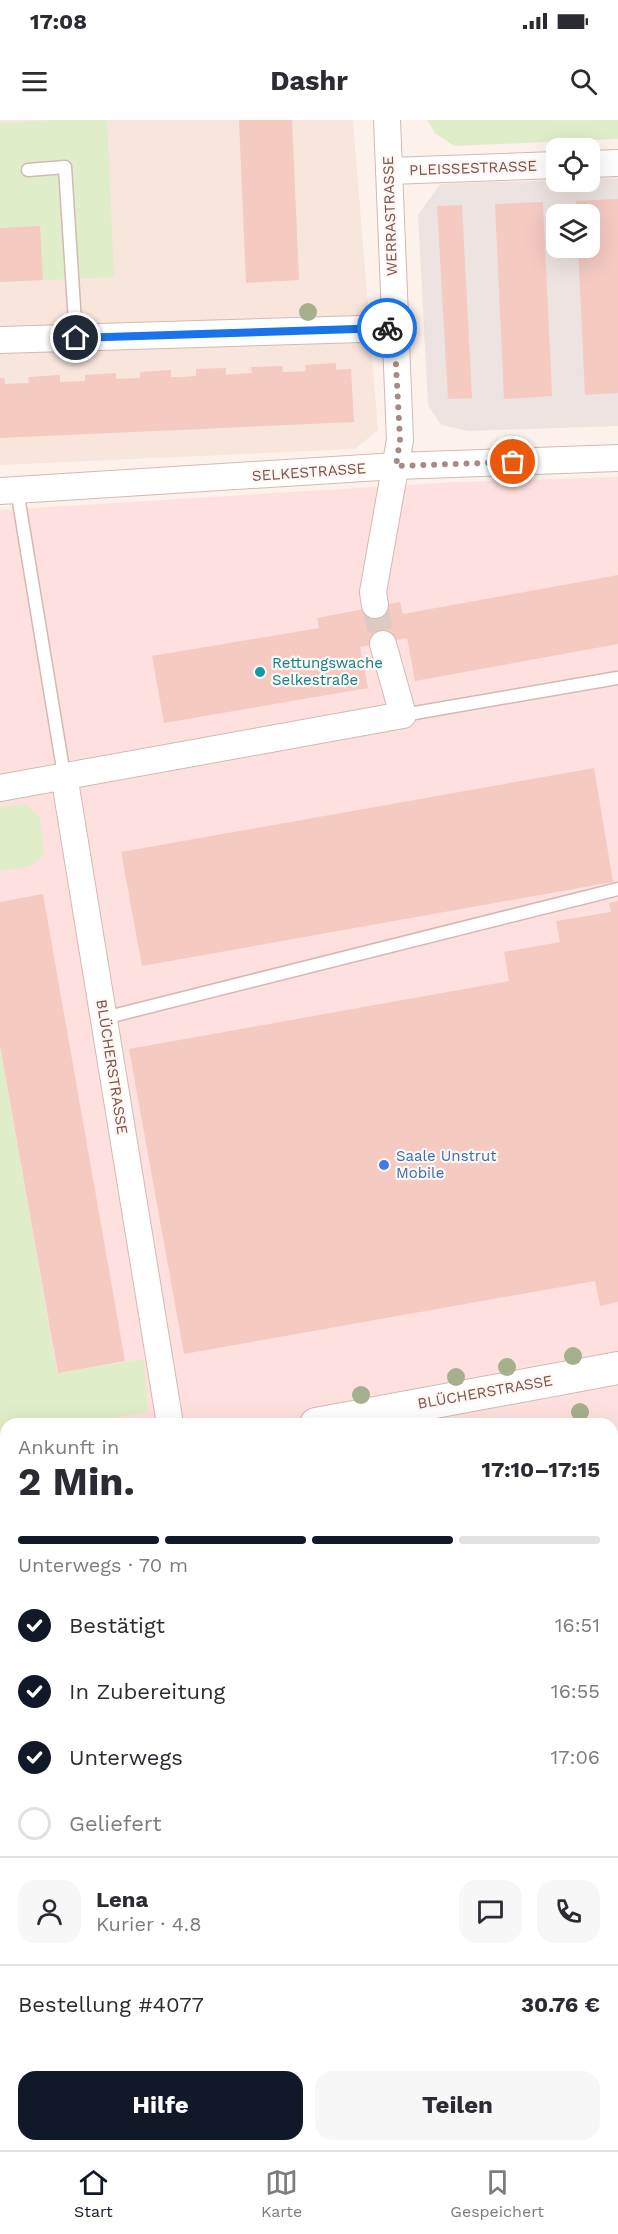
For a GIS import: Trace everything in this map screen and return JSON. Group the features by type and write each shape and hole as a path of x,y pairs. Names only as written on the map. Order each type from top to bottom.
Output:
{"street":[{"name":"WERRASTRASSE","path":"375,605 373,592 400,440 387,120"},
{"path":"600,164 618,163"},
{"name":"PLEISSESTRASSE","path":"388,171 546,165"},
{"path":"0,340 394,328"},
{"name":"SELKESTRASSE","path":"9,491 396,466 618,458"},
{"path":"0,788 403,715 383,644"},
{"name":"BLÜCHERSTRASSE","path":"64,775 169,1418"},
{"name":"BLÜCHERSTRASSE","path":"348,1418 618,1368"}],"lane":[{"path":"28,170 65,167 76,338"},
{"path":"9,491 64,775"},
{"path":"403,715 618,679"},
{"path":"104,1018 618,889"}],"shaded area":[{"path":"0,120 353,120 378,430 355,449 0,465"},
{"path":"618,178 618,426 468,431 441,425 428,405 418,215 440,184 546,180 546,192 600,192 600,179"},
{"path":"618,477 618,1418 0,1418 0,510 454,482"}],"green space":[{"path":"107,120 114,277 0,282 0,123"},
{"path":"427,120 618,120 618,139 546,138 546,142 454,146 435,133"},
{"path":"26,804 40,817 44,855 28,867 0,871 0,807"},
{"path":"0,1045 57,1373 144,1359 148,1412 110,1418 0,1418"}],"building":[{"path":"239,120 292,120 299,280 246,283"},
{"path":"618,199 618,393 585,395 578,258 600,258 600,204 576,204 576,201"},
{"path":"543,202 552,396 504,399 495,204"},
{"path":"462,205 472,398 448,399 437,206"},
{"path":"40,226 43,280 0,282 0,228"},
{"path":"336,363 336,370 351,369 354,422 0,438 0,378 4,378 5,384 29,383 28,377 60,375 60,382 85,381 85,375 116,373 116,379 140,378 140,372 171,370 171,377 181,377 196,376 196,369 226,368 226,375 252,373 251,367 282,366 283,372 289,372 306,371 305,365"},
{"path":"618,575 618,644 415,681 407,638 360,647 368,688 164,723 152,656 319,628 317,618 400,602 403,614"},
{"path":"594,768 613,882 142,966 121,852"},
{"path":"43,894 125,1361 58,1373 0,1045 0,902"},
{"name":"Saale Unstrut Mobile","path":"618,901 618,1302 600,1306 595,1281 184,1354 129,1049 509,981 504,952 560,942 556,921 611,912 609,903"}],"tunnel":[{"path":"375,605 383,644"}],"way so far":[{"path":"387,328 394,328 400,440 396,466 513,462"}],"place":[{"name":"Rettungswache Selkestraße","path":"260,672"},
{"name":"Saale Unstrut Mobile","path":"384,1165"}],"route":[{"path":"76,338 387,328"}]}
